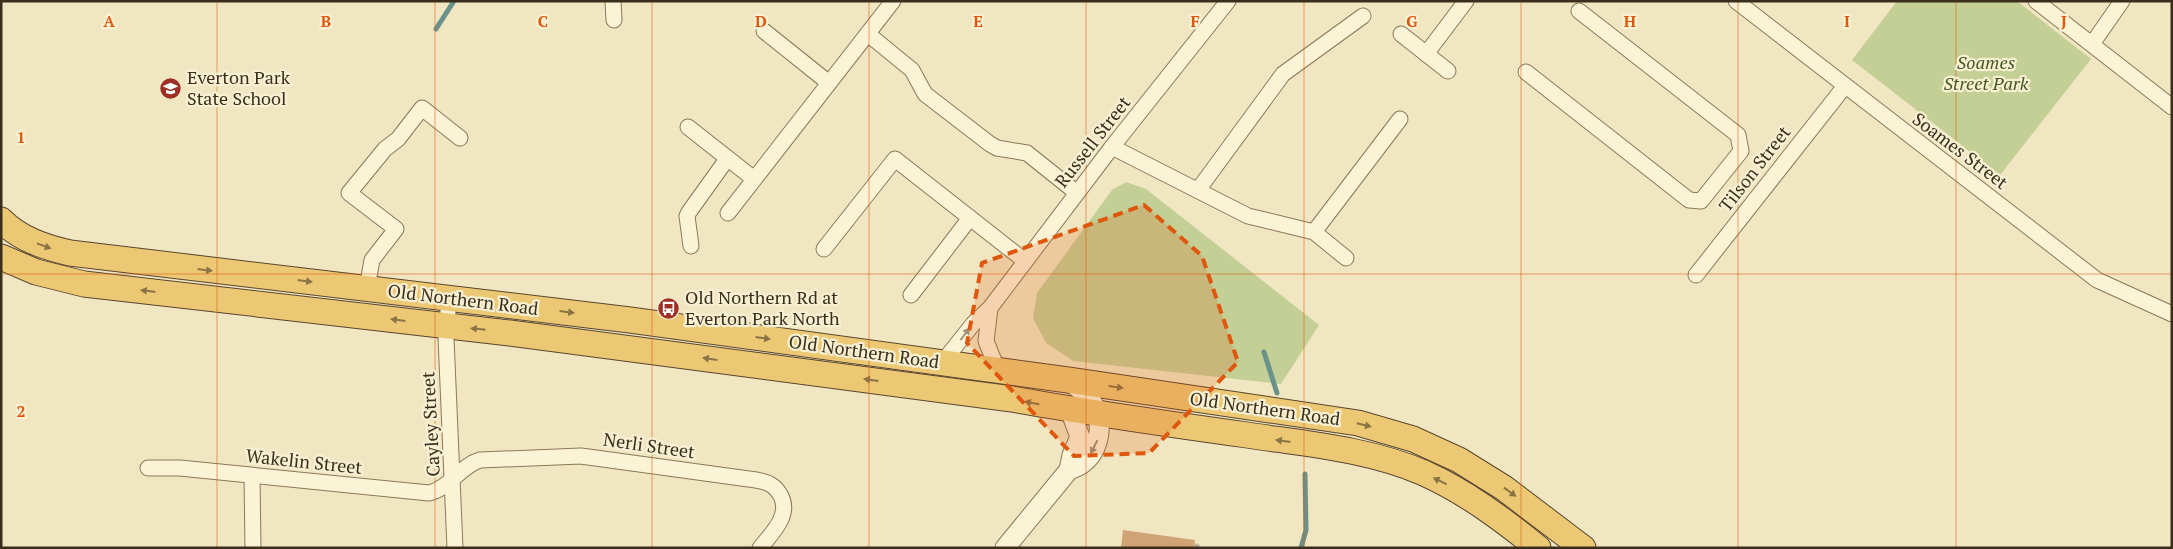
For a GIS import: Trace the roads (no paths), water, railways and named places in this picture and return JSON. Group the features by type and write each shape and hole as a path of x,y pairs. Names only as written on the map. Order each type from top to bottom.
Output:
{"highway":[{"name":"Old Northern Road","path":"2,221 31,241 70,253 498,304 942,362 1334,419 1385,430 1438,450 1482,473 1583,548"},
{"name":"Old Northern Road","path":"1,257 36,272 84,284 510,333 1002,398 1070,410 1341,449 1400,464 1436,479 1463,493 1538,548"},
{"path":"498,304 498,317 510,333"}],"street":[{"path":"614,1 614,20"},
{"path":"728,213 893,1"},
{"name":"Russell Street","path":"942,362 973,324 990,308 1112,147 1228,1"},
{"path":"1426,54 1466,1"},
{"name":"Soames Street","path":"1736,1 2097,280 2172,314"},
{"path":"2036,1 2172,107"},
{"path":"2092,44 2122,1"},
{"path":"1526,72 1689,200 1701,201 1741,151 1738,135 1579,10"},
{"path":"1198,190 1283,74 1363,16"},
{"path":"764,31 829,83"},
{"path":"868,34 912,70 922,90 929,97 990,144 997,148 1027,153 1077,193"},
{"path":"1400,34 1448,72"},
{"name":"Tilson Street","path":"1696,275 1844,86"},
{"path":"367,288 372,260 396,229 349,193 422,108 460,138"},
{"path":"1314,232 1400,119"},
{"path":"688,127 754,179"},
{"path":"1112,147 1248,216 1314,232 1346,258"},
{"path":"824,249 895,158 1025,261"},
{"path":"691,246 687,216 728,159"},
{"path":"911,295 970,218"},
{"name":"Cayley Street","path":"449,298 447,326 455,548"},
{"name":"Russell Street","path":"990,308 986,341 998,371"},
{"path":"1005,548 1069,470 1084,463 1096,447 1100,428 1098,414 1091,400 1068,380"},
{"path":"1069,470 1072,455 1080,437 1070,410"},
{"name":"Nerli Street","path":"453,479 471,463 480,460 568,456 596,458 764,482 778,490 784,505 784,513 781,521 760,548"},
{"name":"Wakelin Street","path":"148,468 180,468 429,493 439,490 453,479"},
{"path":"252,476 254,548"}],"waterway":[{"path":"436,29 454,1"},
{"path":"1264,352 1277,393"},
{"path":"1301,548 1306,530 1305,474"}],"place":[{"name":"Everton Park State School","path":"171,88"},
{"name":"Old Northern Rd at Everton Park North","path":"669,308"}],"park label":[{"name":"Soames Street Park","path":"1986,73"}]}
